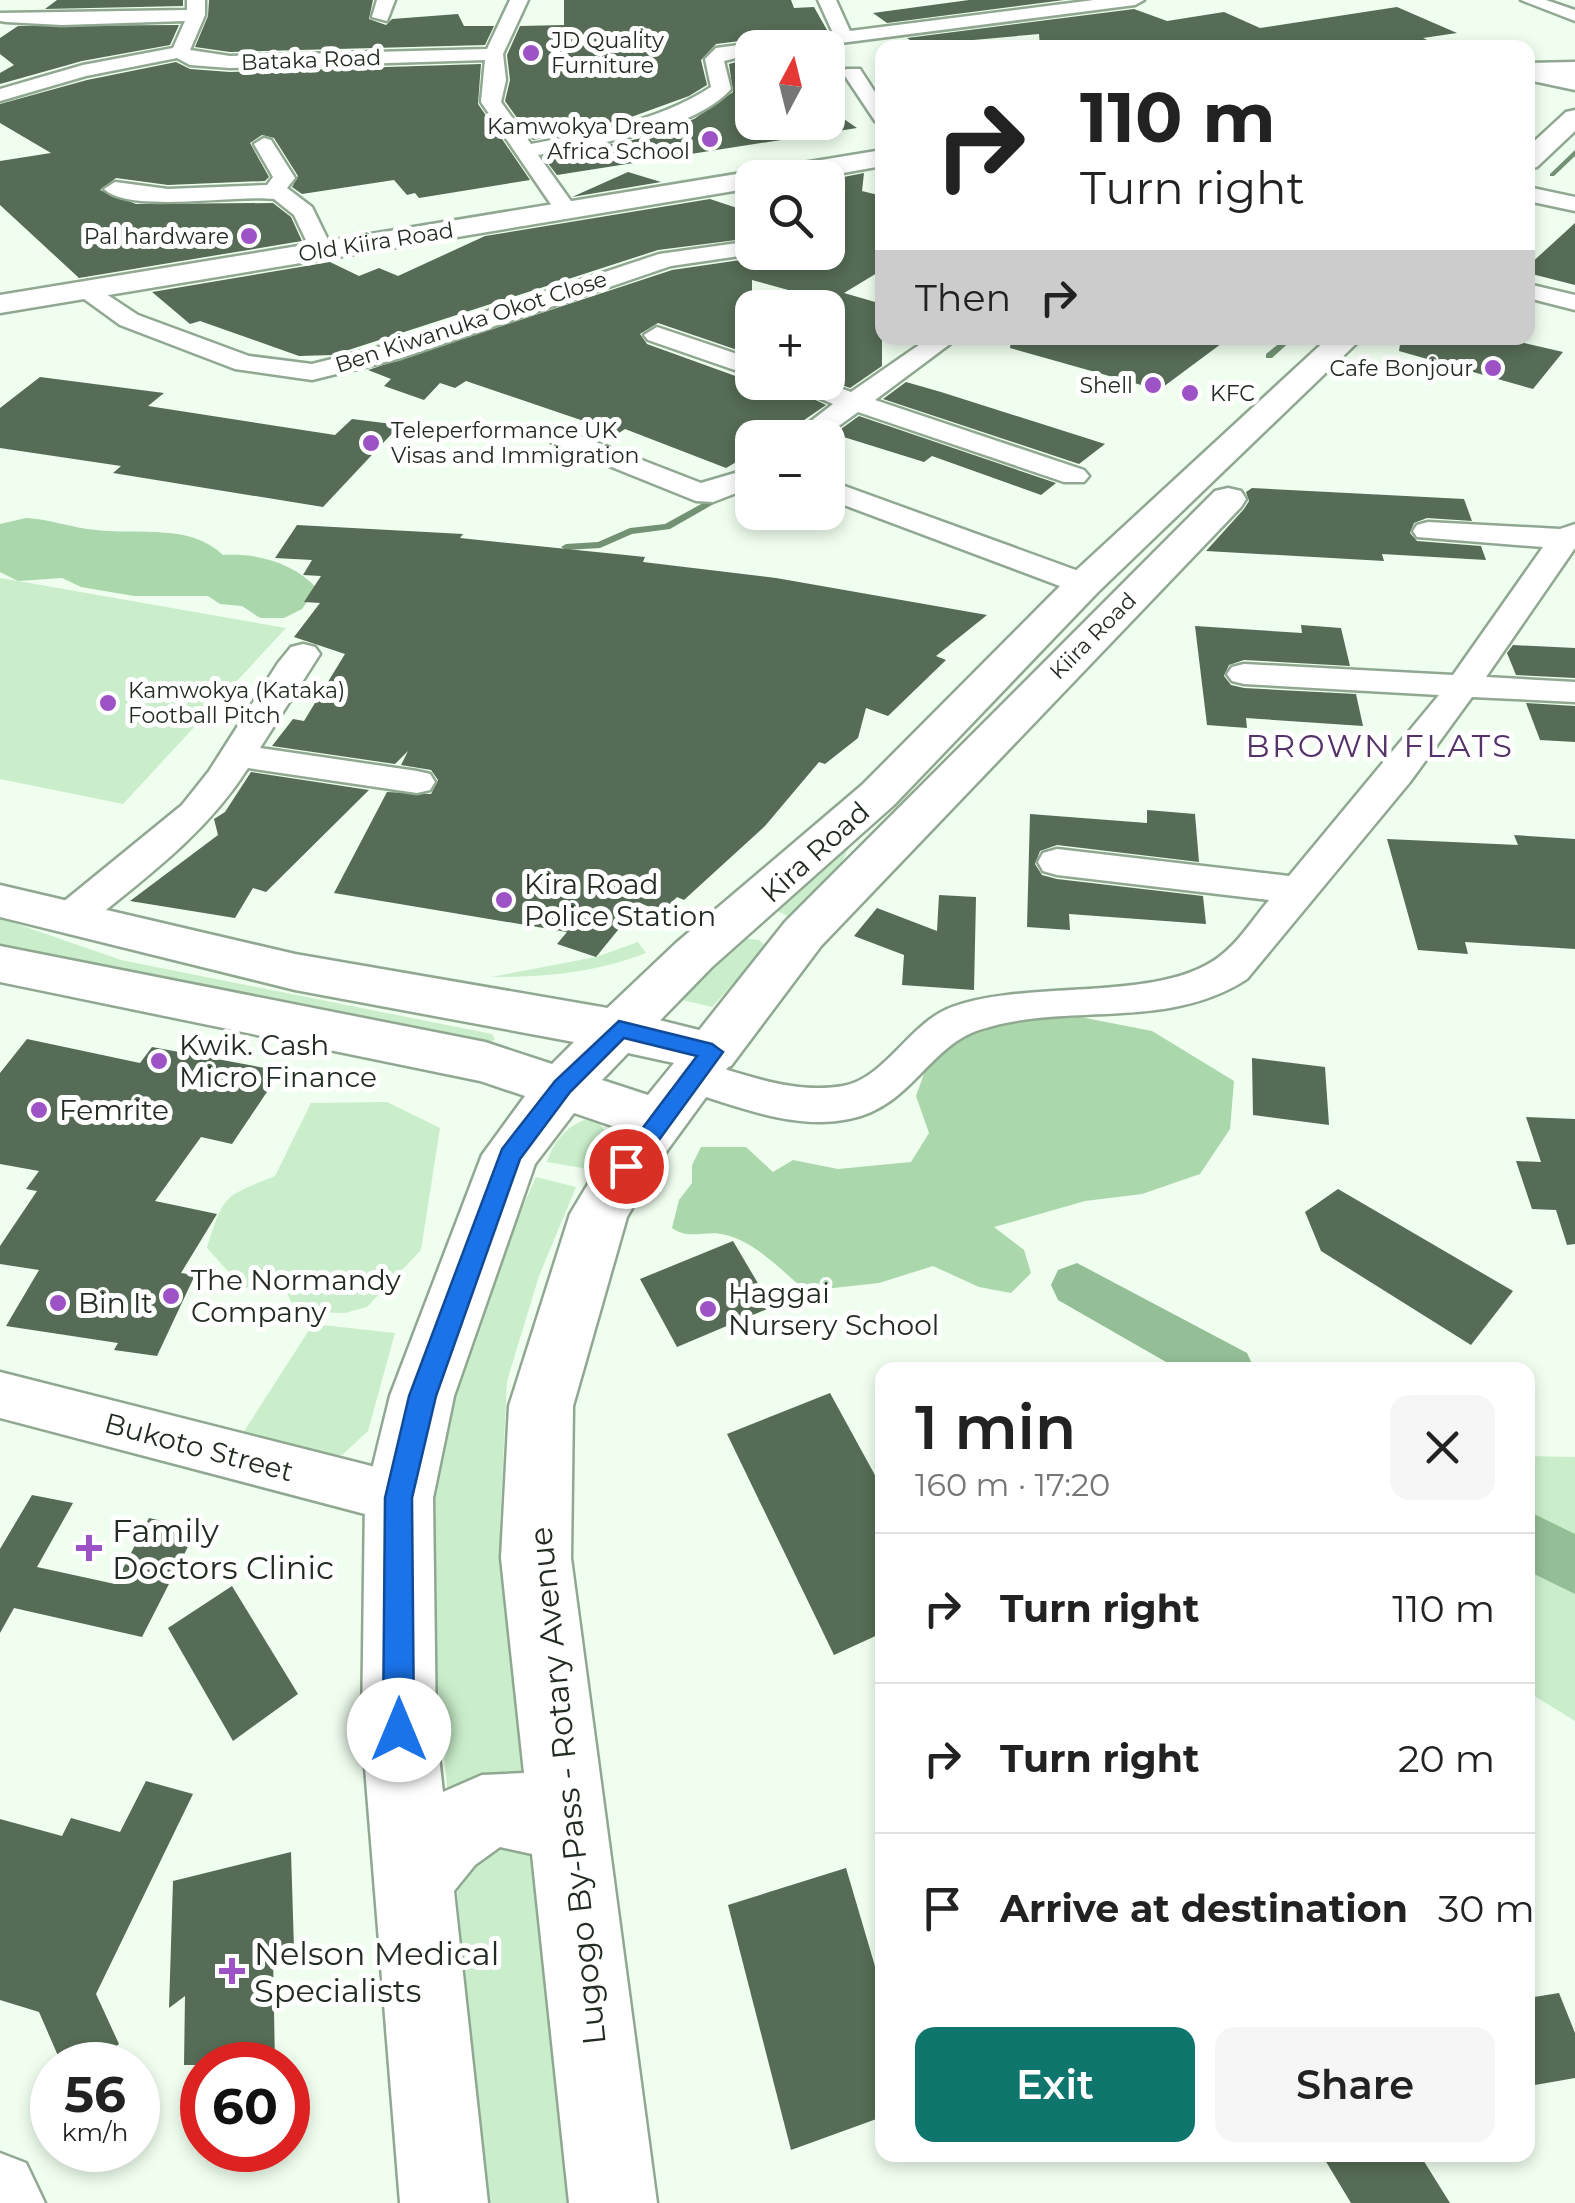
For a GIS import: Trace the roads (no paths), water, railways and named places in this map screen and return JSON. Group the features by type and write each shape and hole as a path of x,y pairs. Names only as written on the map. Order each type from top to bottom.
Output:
{"main road":[{"path":"1535,70 1575,76"},
{"path":"1535,155 1575,118"},
{"path":"1535,185 1575,148"},
{"path":"845,164 875,159"},
{"name":"Old Kiira Road","path":"0,304 735,183"},
{"name":"Kiira Road","path":"878,796 1084,584 1339,345"},
{"name":"Kiira Road","path":"803,934 1376,345"},
{"name":"Kira Road","path":"619,1029 694,955 878,796"},
{"path":"0,901 236,959 541,1018 619,1029 689,1082"},
{"name":"Kira Road","path":"689,1082 803,934"},
{"path":"0,964 466,1058 562,1086 689,1082"},
{"path":"444,2203 399,1730 398,1498 422,1396 497,1186 517,1144 562,1086 619,1029"},
{"name":"Lugogo By-Pass - Rotary Avenue","path":"613,2203 536,1558 541,1406 600,1214 638,1148 689,1082"},
{"path":"416,1878 440,1842 466,1818 508,1807 541,1814 569,1832"}],"street":[{"path":"520,0 494,54 496,80 491,102 567,211"},
{"path":"827,0 841,30"},
{"path":"845,37 1070,4 1135,0"},
{"path":"1530,0 1575,16"},
{"path":"0,94 83,71 180,52 197,7 62,20 6,17"},
{"path":"526,151 613,132 708,98 721,89 714,60 723,52 735,50"},
{"name":"Bataka Road","path":"180,52 190,59 234,71 494,54"},
{"path":"854,73 875,105"},
{"path":"264,144 284,178 274,191"},
{"path":"115,189 168,196 274,191 304,212 321,250"},
{"path":"1535,194 1575,204"},
{"name":"Ben Kiwanuka Okot Close","path":"84,290 129,320 244,363 312,372 438,338 667,259 735,250"},
{"path":"1535,293 1575,303"},
{"path":"656,336 735,362"},
{"path":"825,420 934,345"},
{"path":"845,400 1074,476"},
{"path":"562,437 696,492 712,492 735,483"},
{"path":"845,495 1084,584"},
{"path":"1428,530 1572,537"},
{"path":"689,1082 818,1106 854,1101 891,1081 930,1038 967,1018 1023,1006 1175,993 1210,982 1246,958 1414,753 1517,600 1572,537"},
{"path":"71,917 179,830 240,756 289,670 303,654"},
{"path":"1244,674 1575,692"},
{"path":"240,756 417,782"},
{"path":"1057,862 1300,890"},
{"name":"Bukoto Street","path":"0,1395 398,1498"},
{"path":"0,2190 8,2203"}],"waterway":[{"path":"1552,175 1575,152"},
{"path":"1269,356 1282,345"},
{"path":"566,547 600,545 630,531 667,527 735,489"},
{"path":"1077,1285 1214,1362"},
{"path":"1535,1543 1575,1566"}],"place":[{"name":"JD Quality Furniture","path":"531,53"},
{"name":"Kamwokya Dream Africa School","path":"710,139"},
{"name":"Pal hardware","path":"249,236"},
{"name":"Cafe Bonjour","path":"1493,368"},
{"name":"Shell","path":"1153,385"},
{"name":"KFC","path":"1190,393"},
{"name":"Teleperformance UK Visas and Immigration","path":"371,443"},
{"name":"Kamwokya (Kataka) Football Pitch","path":"108,703"},
{"name":"Kira Road Police Station","path":"504,900"},
{"name":"Kwik. Cash Micro Finance","path":"159,1061"},
{"name":"Femrite","path":"39,1110"},
{"name":"The Normandy Company","path":"171,1296"},
{"name":"Bin It","path":"58,1303"},
{"name":"Haggai Nursery School","path":"708,1309"},
{"name":"Family Doctors Clinic","path":"89,1548"},
{"name":"Nelson Medical Specialists","path":"232,1971"}],"district":[{"name":"BROWN FLATS","path":"1380,745"}]}
